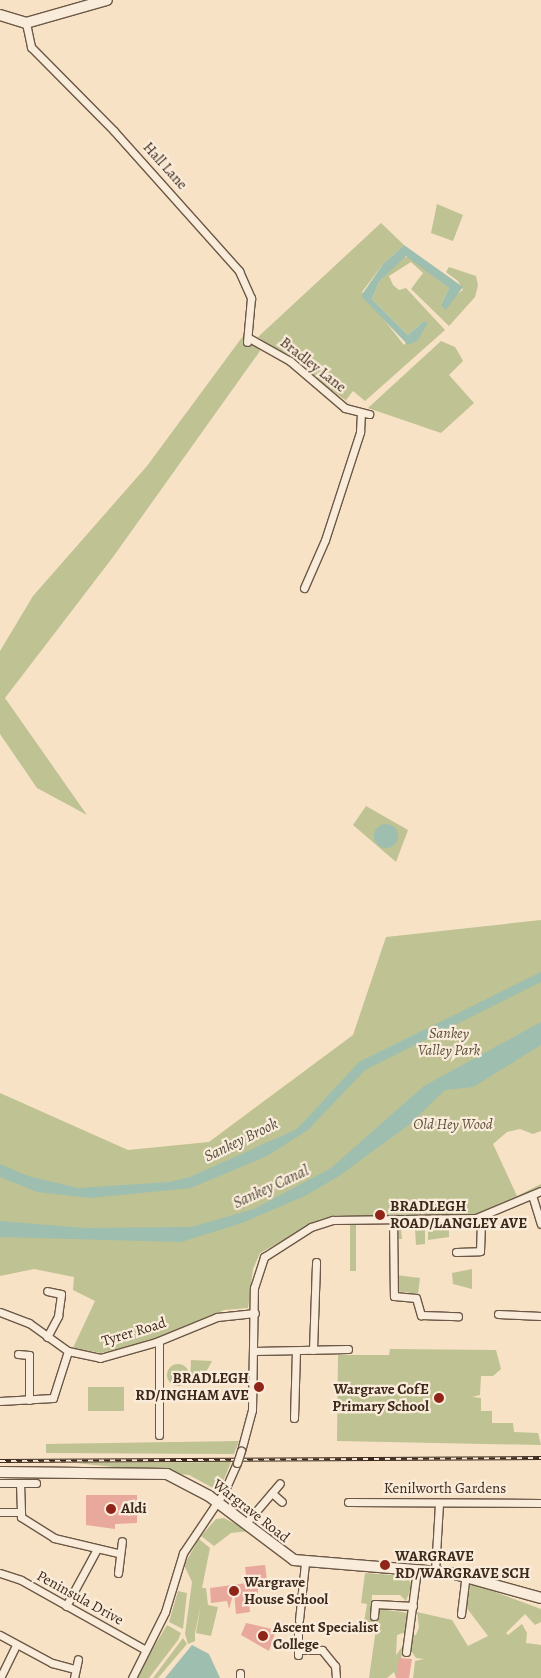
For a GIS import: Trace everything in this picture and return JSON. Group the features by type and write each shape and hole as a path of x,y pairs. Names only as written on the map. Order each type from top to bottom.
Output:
{"street":[{"path":"0,15 26,24 92,2 107,0"},
{"name":"Hall Lane","path":"26,24 36,52 114,131 238,271 251,298 248,340"},
{"name":"Bradley Lane","path":"248,340 290,361 345,408 361,414 369,414"},
{"path":"304,588 325,540 360,432 361,414"},
{"path":"132,1678 144,1649 165,1612 183,1553 218,1502 241,1451 252,1410 254,1313 258,1272 264,1257 280,1244 333,1220 481,1217 541,1192"},
{"path":"532,1195 541,1224"},
{"path":"456,1252 480,1251 481,1217"},
{"path":"393,1219 394,1296 416,1298 421,1315 458,1316"},
{"path":"313,1350 316,1262"},
{"path":"47,1291 61,1294 58,1316 47,1337"},
{"name":"Tyrer Road","path":"0,1312 29,1323 68,1351 100,1358 159,1341 217,1317 254,1313"},
{"path":"498,1314 541,1316"},
{"path":"159,1341 159,1435"},
{"path":"254,1351 348,1349"},
{"path":"0,1401 52,1398 56,1394 60,1366 68,1351"},
{"path":"294,1418 296,1351"},
{"path":"18,1354 29,1355 29,1400"},
{"name":"Wargrave Road","path":"0,1472 167,1474 218,1502 284,1556 305,1563 435,1571 466,1576 541,1598"},
{"path":"0,1483 36,1483"},
{"path":"18,1512 20,1483"},
{"path":"246,1523 280,1483"},
{"path":"272,1493 282,1502"},
{"name":"Kenilworth Gardens","path":"348,1502 440,1504 541,1503"},
{"path":"435,1571 440,1504"},
{"path":"0,1512 18,1512 54,1538 118,1553"},
{"path":"118,1573 118,1553 122,1541"},
{"path":"66,1606 97,1549"},
{"path":"298,1620 305,1563"},
{"path":"406,1652 417,1570"},
{"name":"Peninsula Drive","path":"0,1573 66,1606 144,1649"},
{"path":"462,1616 466,1576"},
{"path":"374,1616 375,1604 413,1606"},
{"path":"298,1631 298,1652 324,1651 334,1666 336,1678"},
{"path":"0,1635 52,1663 74,1669"},
{"path":"0,1678 16,1645"},
{"path":"74,1678 74,1669 78,1659"}],"green space":[{"path":"437,204 463,215 453,241 431,233"},
{"path":"381,223 404,245 383,264 362,292 404,345 424,321 408,335 372,299 379,282 403,257 410,257 449,288 441,305 463,290 458,281 446,272 449,267 476,276 478,285 475,297 449,326 411,289 423,273 411,262 389,276 393,285 399,290 406,288 445,330 365,401 353,391 346,400 355,407 258,337"},
{"path":"246,332 260,351 113,557 5,698 87,815 37,788 0,734 0,651 33,596 147,466"},
{"path":"441,341 455,347 461,357 463,361 449,375 474,403 441,433 368,408"},
{"path":"366,806 408,830 396,862 353,825"},
{"name":"Sankey Valley Park","path":"541,920 541,1131 533,1134 520,1129 507,1132 493,1144 517,1196 541,1184 541,1188 473,1216 428,1216 421,1212 421,1215 321,1219 260,1253 253,1269 248,1308 224,1310 149,1341 101,1353 73,1348 95,1301 73,1290 74,1277 34,1269 0,1276 0,1093 128,1150 209,1142 353,1035 386,937"},
{"path":"350,1223 356,1223 356,1271 350,1271"},
{"path":"428,1224 449,1225 449,1237 428,1240"},
{"path":"397,1225 425,1225 425,1244 416,1245 415,1229 401,1229 402,1239 398,1239"},
{"path":"472,1269 472,1289 453,1284 452,1273"},
{"path":"396,1275 420,1278 418,1294 397,1291"},
{"name":"Wargrave CofE Primary School","path":"390,1349 496,1350 501,1369 493,1376 481,1376 480,1395 472,1397 481,1398 481,1411 492,1411 492,1423 513,1423 514,1432 538,1433 541,1445 337,1441 338,1355 389,1355"},
{"path":"191,1360 212,1361 206,1372 213,1372 213,1384 190,1383"},
{"path":"178,1364 186,1367 189,1375 186,1383 178,1386 170,1383 167,1375 170,1367"},
{"path":"88,1387 124,1387 124,1411 88,1411"},
{"path":"239,1441 234,1454 46,1453 46,1444"},
{"path":"231,1462 222,1484 215,1489 189,1475 76,1463"},
{"path":"224,1518 249,1531 231,1533 214,1546 201,1536 216,1519"},
{"path":"199,1539 210,1548 202,1588 206,1588 208,1605 218,1607 211,1636 196,1633 201,1604 195,1633 195,1641 188,1644 185,1634 192,1582 184,1565"},
{"path":"365,1573 407,1576 412,1585 406,1601 400,1595 372,1595 371,1618 376,1618 379,1609 409,1613 406,1632 397,1635 396,1655 405,1643 396,1678 394,1672 387,1678 369,1678 377,1622 364,1622 367,1604 361,1603"},
{"path":"471,1583 541,1609 541,1622 535,1625 525,1614 506,1633 508,1635 522,1624 527,1633 526,1643 541,1645 541,1678 413,1678 415,1661 424,1659 416,1658 409,1648 411,1636 416,1635 419,1627 417,1612 452,1620 468,1646 488,1636 466,1607"},
{"path":"178,1591 187,1593 183,1629 169,1622"},
{"path":"167,1625 181,1633 178,1640 149,1678 135,1678"},
{"path":"183,1638 187,1644 158,1678 153,1678"}],"shaded area":[{"path":"404,245 463,287 446,310 441,305 449,288 406,256 379,282 372,299 408,335 424,321 428,323 417,341 408,345 361,296 383,264"},
{"path":"386,824 391,825 397,831 397,841 391,847 386,848 381,847 375,841 374,836 375,831 381,825"},
{"path":"541,972 541,982 365,1070 308,1130 267,1156 191,1188 90,1198 37,1192 0,1177 0,1164 28,1176 78,1188 169,1182 190,1177 297,1129 359,1062"},
{"path":"541,1022 541,1045 473,1087 445,1090 410,1124 339,1176 305,1196 242,1223 181,1242 0,1237 0,1221 85,1228 191,1227 254,1209 331,1168 424,1086"},
{"path":"192,1645 209,1654 220,1678 165,1678"}],"building":[{"name":"Aldi","path":"86,1495 137,1495 137,1523 115,1524 115,1529 86,1525"},
{"name":"Wargrave House School","path":"265,1565 267,1580 258,1582 258,1593 248,1594 250,1612 236,1614 234,1592 229,1609 227,1601 211,1603 210,1588 247,1583 245,1567"},
{"name":"Ascent Specialist College","path":"246,1623 276,1630 269,1651 241,1635"},
{"path":"399,1658 412,1659 409,1678 396,1678"}],"railway":[{"path":"0,1461 541,1458"}],"place":[{"name":"BRADLEGH ROAD/LANGLEY AVE","path":"380,1215"},
{"name":"BRADLEGH RD/INGHAM AVE","path":"259,1387"},
{"name":"Wargrave CofE Primary School","path":"439,1398"},
{"name":"Aldi","path":"111,1509"},
{"name":"WARGRAVE RD/WARGRAVE SCH","path":"385,1565"},
{"name":"Wargrave House School","path":"234,1591"},
{"name":"Ascent Specialist College","path":"263,1636"}],"park label":[{"name":"Old Hey Wood","path":"453,1125"}],"water label":[{"name":"Sankey Brook","path":"241,1140"},
{"name":"Sankey Canal","path":"271,1187"}]}
